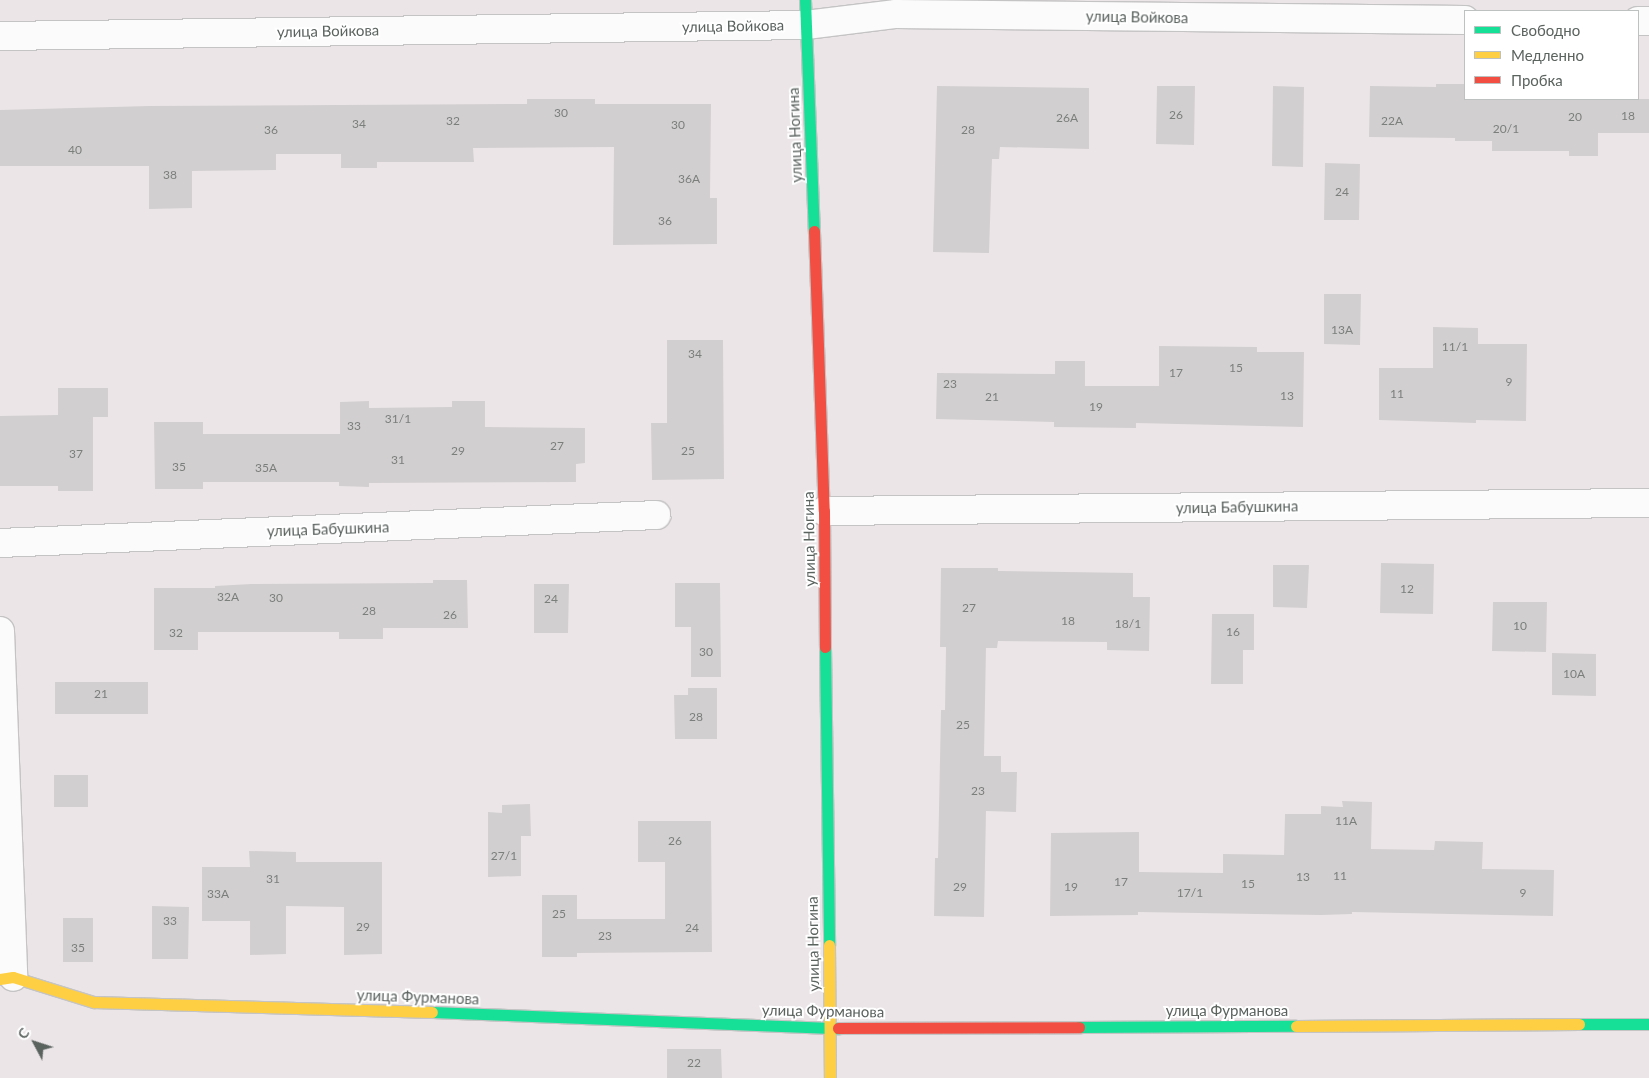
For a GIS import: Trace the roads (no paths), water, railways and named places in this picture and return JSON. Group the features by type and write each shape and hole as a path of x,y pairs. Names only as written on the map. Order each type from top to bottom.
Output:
{"street":[{"name":"улица Войкова","path":"0,36 805,12 907,7 1464,20"},
{"name":"улица Ногина","path":"805,12 824,511 830,1078"},
{"name":"улица Бабушкина","path":"824,511 1649,503"},
{"name":"улица Бабушкина","path":"0,543 656,515"},
{"path":"0,631 6,978"},
{"name":"улица Фурманова","path":"6,978 94,1002 514,1015 829,1028 1649,1024"}]}
